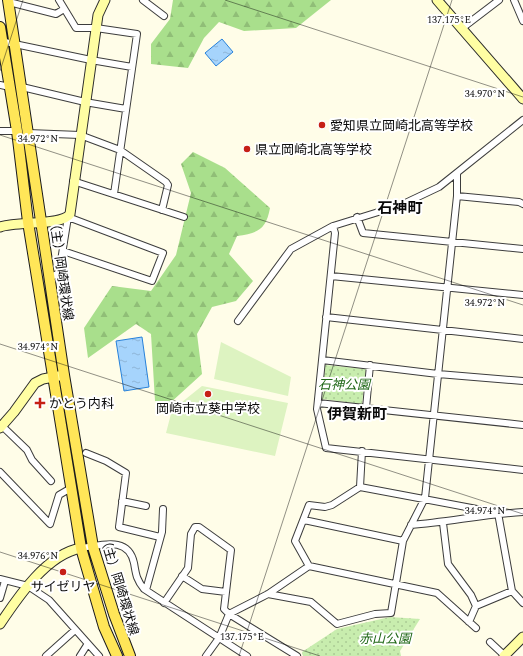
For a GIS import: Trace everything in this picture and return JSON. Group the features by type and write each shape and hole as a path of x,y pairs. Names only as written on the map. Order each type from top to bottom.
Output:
{"main road":[{"name":"（主）岡崎環状線","path":"8,1 64,375 93,547 114,614 130,656"},
{"name":"（主）岡崎環状線","path":"0,27 5,86 17,131 28,222 81,548 104,628 116,656"}],"street":[{"path":"58,0 76,28 96,28 136,34 114,194"},
{"path":"49,278 59,273 98,15 104,0"},
{"path":"143,0 164,16"},
{"path":"437,0 523,99"},
{"path":"461,29 498,0"},
{"path":"8,1 56,14 64,9"},
{"path":"514,1 523,21"},
{"path":"1,41 132,67"},
{"path":"22,87 85,102 126,109"},
{"path":"238,321 291,249 333,226 357,217 401,205 438,187 457,174 523,120"},
{"path":"0,130 17,131"},
{"path":"28,133 80,135 120,150 168,184 162,210"},
{"path":"268,594 312,602 337,624 375,614 391,613 403,541 425,498 457,196 457,174"},
{"path":"73,181 184,217"},
{"path":"457,196 519,202 523,204"},
{"path":"0,227 28,222 54,222 68,217 163,253 152,281 63,251"},
{"path":"357,217 363,233 523,249"},
{"path":"333,226 335,232 317,409 326,448 523,470"},
{"path":"331,276 523,295"},
{"path":"326,317 442,331 523,338"},
{"path":"322,360 438,374 523,381"},
{"path":"366,408 370,365"},
{"path":"51,481 32,460 27,450 1,427 36,382 64,375"},
{"path":"318,403 523,425"},
{"path":"360,487 362,451"},
{"path":"86,453 106,461 126,473 119,528 160,537"},
{"path":"0,472 50,524 60,495 71,488"},
{"path":"309,566 295,541 309,504 325,507 332,505 360,487 425,498 498,513"},
{"path":"122,501 146,506"},
{"path":"146,590 160,537 163,509"},
{"path":"411,525 442,523 498,513 523,512"},
{"path":"498,513 512,591 523,603"},
{"path":"304,520 403,541"},
{"path":"442,523 448,564 471,595 476,606"},
{"path":"164,602 188,568 192,529 199,527 231,550 224,609 229,614 297,656"},
{"path":"0,624 28,586 51,564 73,550 114,543 123,547 132,555 137,580 146,590 247,656"},
{"path":"206,656 219,638 229,614 268,594 309,566 396,583 437,593 476,628"},
{"path":"182,576 202,589 226,592"},
{"path":"0,598 3,580 28,586 49,600 87,645 99,656"},
{"path":"469,622 476,606 512,591"},
{"path":"46,656 75,630"},
{"path":"490,642 505,656 523,638"},
{"path":"80,656 87,645"}],"green space":[{"path":"173,0 331,0 296,28 244,31 219,22 204,38 188,68 151,64 151,44 170,19"},
{"path":"193,152 225,168 270,208 263,226 256,232 237,236 229,254 253,281 236,301 212,307 197,334 202,374 169,404 155,401 151,334 136,324 88,358 84,328 112,286 151,291 176,255 191,193 181,164"},
{"path":"221,342 291,377 288,396 214,379"},
{"name":"石神公園","path":"325,365 366,369 362,404 322,399"},
{"path":"202,386 288,403 275,456 166,433 172,410"},
{"name":"赤山公園","path":"390,617 420,619 400,651 401,656 303,656 302,652 337,629"}],"water":[{"path":"222,39 233,52 216,66 205,53"},
{"path":"142,337 149,387 124,391 116,341"}],"place":[{"name":"愛知県立岡崎北高等学校","path":"322,125"},
{"name":"県立岡崎北高等学校","path":"247,149"},
{"name":"岡崎市立葵中学校","path":"208,394"},
{"name":"かとう内科","path":"40,403"},
{"name":"サイゼリヤ","path":"63,572"}],"district":[{"name":"石神町","path":"400,208"},
{"name":"伊賀新町","path":"357,414"}]}
